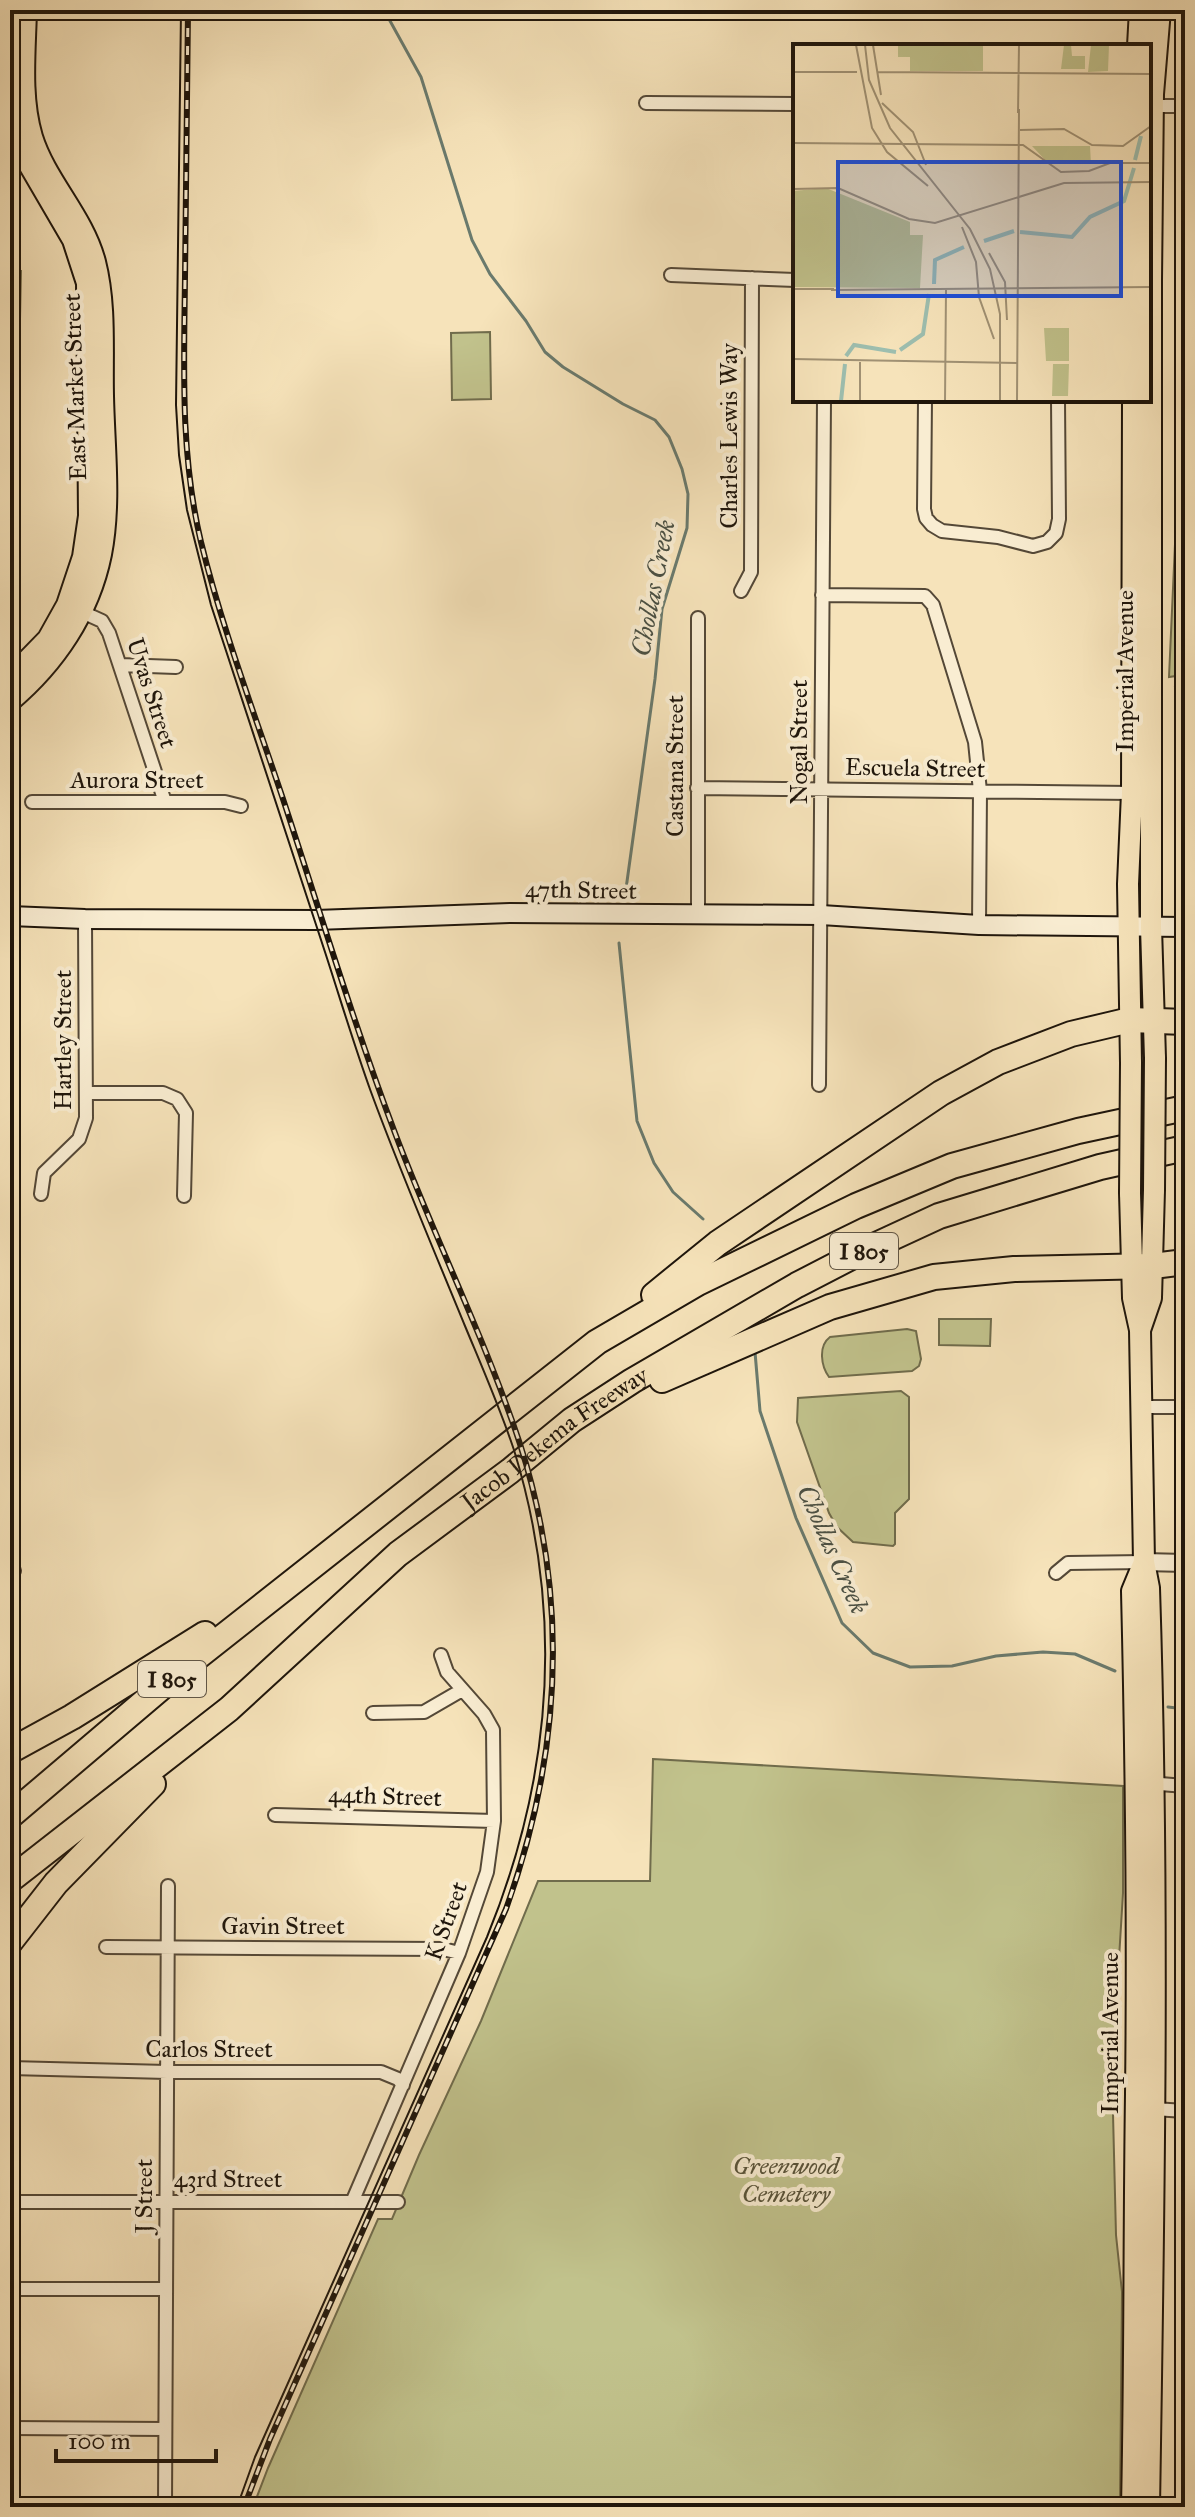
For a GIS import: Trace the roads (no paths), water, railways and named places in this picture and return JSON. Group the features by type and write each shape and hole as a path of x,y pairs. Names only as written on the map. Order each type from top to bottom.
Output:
{"highway":[{"path":"597,1342 718,1243 941,1093 998,1062 1071,1034 1130,1020 1185,1022"},
{"name":"Jacob Dekema Freeway","path":"10,1815 39,1794 196,1658 597,1342 698,1283 856,1206 952,1166 1078,1131 1185,1108"},
{"name":"Jacob Dekema Freeway","path":"10,1880 229,1709 398,1554 510,1471 572,1420 632,1381 797,1285 939,1216 1100,1167 1185,1148"},
{"path":"572,1420 830,1307 895,1287 934,1277 1014,1269 1185,1262"},
{"path":"10,1751 72,1717 309,1570"},
{"path":"10,1942 56,1883 229,1709"}],"main road":[{"path":"10,10 10,25"},
{"name":"East Market Street","path":"10,701 36,679 65,642 96,572 103,534 101,299 96,265 82,226 33,138 25,87 26,10"},
{"path":"1138,44 1140,10"},
{"name":"Imperial Avenue","path":"1151,106 1160,10"},
{"name":"East Market Street","path":"10,103 17,144 73,240 87,283 88,531 67,605 48,639 10,678"},
{"name":"Imperial Avenue","path":"1133,402 1132,793 1128,926 1130,1193 1142,1266"},
{"name":"Imperial Avenue","path":"1132,2507 1149,1588 1144,1562 1140,1330 1133,1298 1142,1266 1154,1190 1150,402"},
{"path":"80,611 77,606 91,556 88,531"},
{"name":"47th Street","path":"10,916 316,920 510,913 821,915 979,925 1185,927"},
{"name":"Imperial Avenue","path":"1146,1783 1154,2109 1149,2507"},
{"path":"1133,2443 1139,2459 1140,2507"}],"street":[{"path":"646,103 793,104"},
{"path":"1151,106 1185,106"},
{"path":"671,275 793,280"},
{"name":"Charles Lewis Way","path":"741,591 751,572 752,278"},
{"name":"Nogal Street","path":"819,1085 824,402"},
{"path":"925,402 926,518 942,531 998,537 1033,546 1047,542 1056,533 1059,519 1058,402"},
{"path":"822,595 925,596 933,605 975,742 980,791 979,925"},
{"name":"Uvas Street","path":"80,611 102,621 109,633 165,802"},
{"name":"Castana Street","path":"698,618 698,915"},
{"path":"120,665 176,667"},
{"name":"Escuela Street","path":"697,788 1132,793"},
{"name":"Aurora Street","path":"32,802 225,802 241,806"},
{"name":"Hartley Street","path":"41,1194 44,1173 79,1139 86,1118 85,919"},
{"path":"87,1093 163,1093 177,1099 186,1113 184,1196"},
{"path":"1141,1407 1185,1407"},
{"path":"1056,1573 1068,1563 1185,1563"},
{"name":"K Street","path":"353,2200 459,1953 487,1872 494,1821 493,1730 484,1714 447,1672 441,1655"},
{"path":"373,1713 424,1712 462,1690"},
{"path":"1146,1783 1185,1786"},
{"name":"44th Street","path":"275,1815 494,1821"},
{"name":"J Street","path":"165,2507 168,1886"},
{"name":"Gavin Street","path":"106,1947 443,1949 459,1953"},
{"name":"Carlos Street","path":"10,2068 381,2072 398,2079 403,2085"},
{"path":"1154,2109 1185,2111"},
{"name":"43rd Street","path":"10,2202 398,2202"},
{"path":"10,2289 166,2289"},
{"path":"10,2428 165,2429"}],"waterway":[{"name":"Chollas Creek","path":"384,10 421,77 472,240 490,274 545,352 563,367 655,420 669,437 682,469 688,494 687,528 662,609 625,896"},
{"path":"619,943 637,1121 654,1163 673,1192 703,1219"},
{"name":"Chollas Creek","path":"755,1352 760,1411 796,1518 842,1623 873,1653 910,1667 952,1666 996,1656 1043,1652 1075,1654 1115,1671"},
{"path":"1168,1707 1185,1709"}],"tram line":[{"path":"181,10 176,405 187,510 211,605 365,1074 514,1450 530,1512 540,1574 545,1635 544,1696 538,1757 526,1817 509,1877 487,1937 255,2457 237,2507"}],"railway":[{"path":"188,10 185,410 186,443 201,542 228,638 380,1091 520,1444 536,1502 547,1561 552,1619 548,1736 538,1794 506,1909 270,2439 244,2507"}],"park label":[{"name":"Greenwood Cemetery","path":"786,2180"}]}
